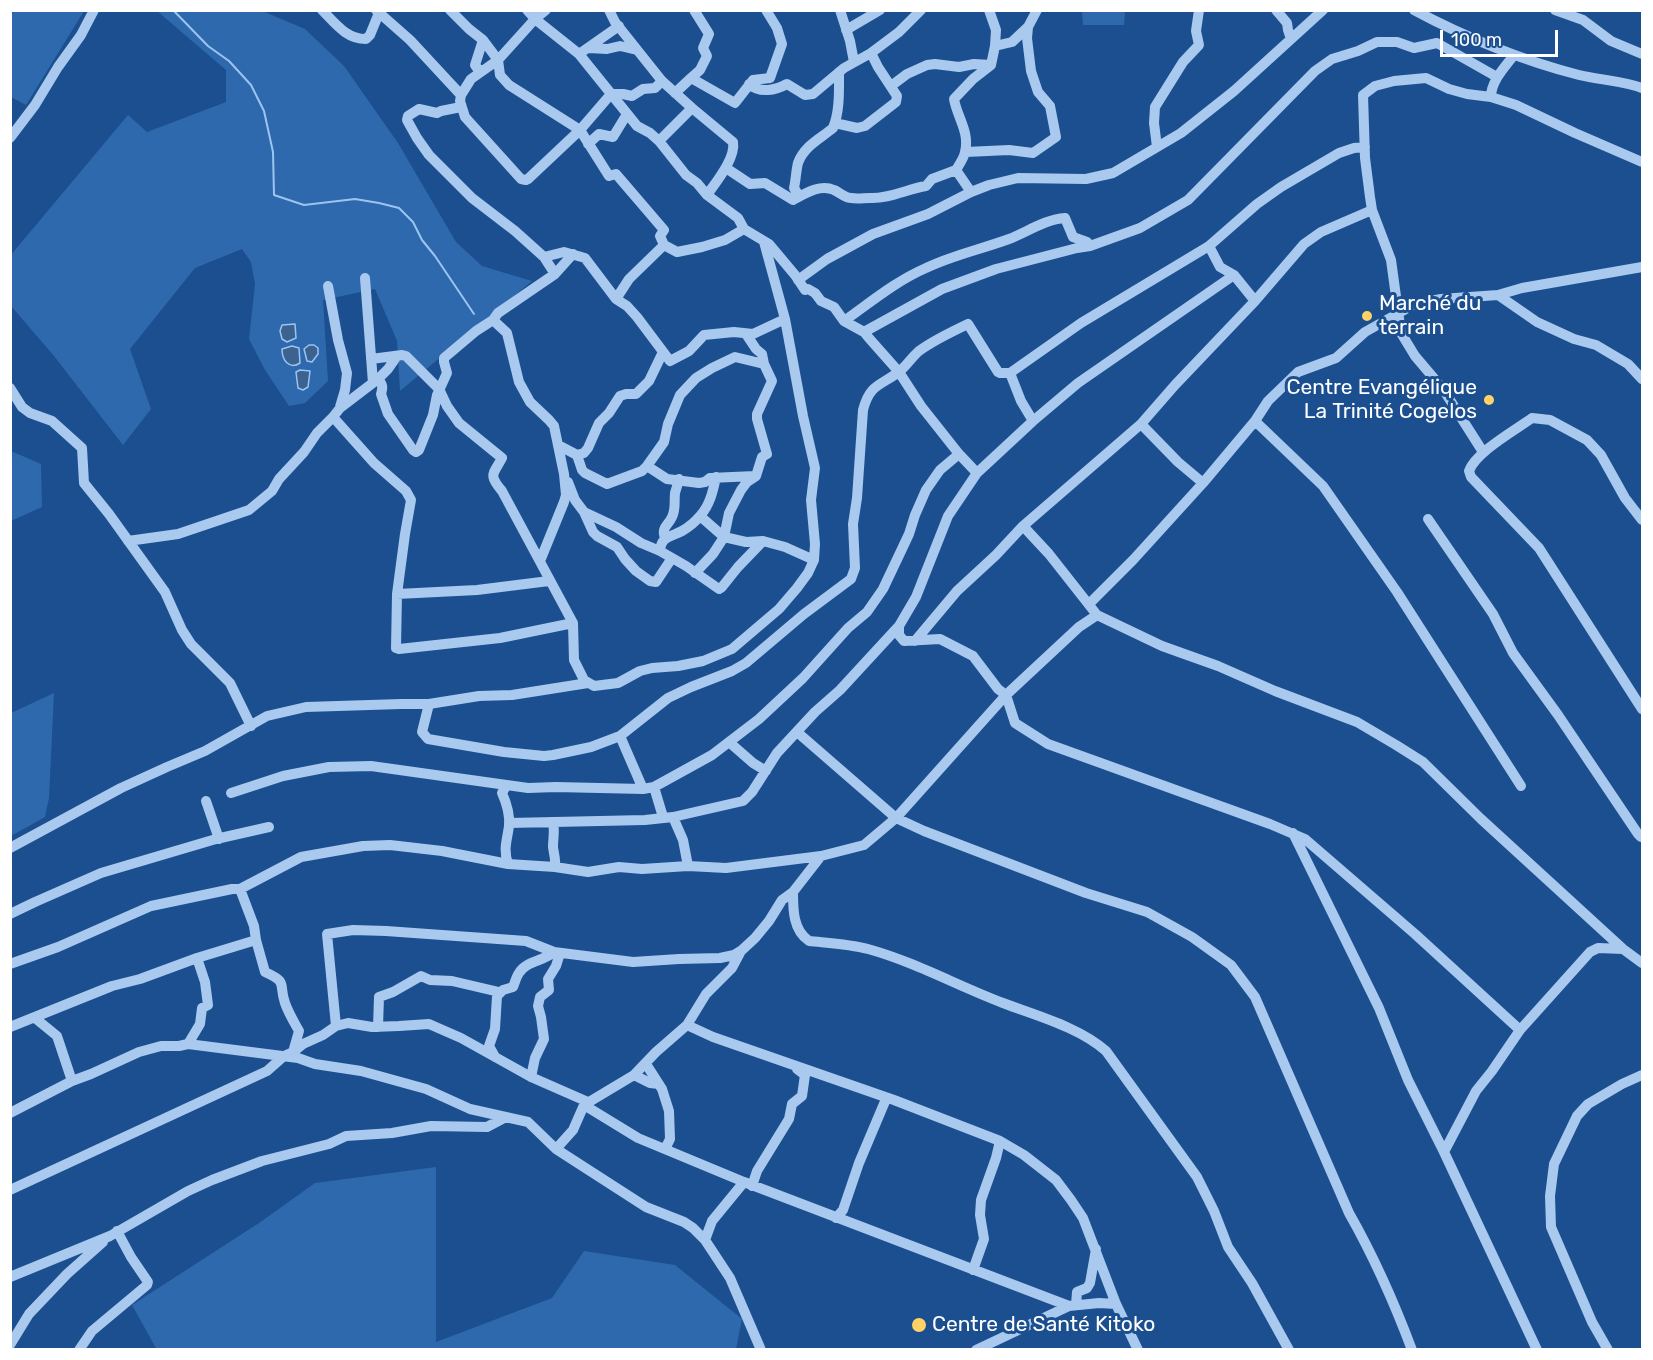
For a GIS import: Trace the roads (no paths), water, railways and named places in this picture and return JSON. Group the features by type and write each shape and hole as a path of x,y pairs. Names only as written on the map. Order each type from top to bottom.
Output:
{"street":[{"path":"10,138 35,105 94,10"},
{"path":"322,10 345,33 357,39 366,39 370,35 378,12 410,40 461,95"},
{"path":"450,10 483,40 498,60 500,75 509,85 580,130 609,176 616,174 664,230 660,236 664,246 677,252 702,247 724,240 744,229"},
{"path":"527,10 579,54 627,114 638,126 659,141 707,195 738,218 744,229 769,244 805,290 808,289 815,293 821,301 834,307 844,321 864,332 899,372 921,406 977,473"},
{"path":"475,72 498,60 546,10"},
{"path":"609,10 617,24 662,81 733,142 733,150 726,168 707,195"},
{"path":"579,54 617,24 619,10"},
{"path":"675,93 704,63 707,56 703,48 709,34 694,10"},
{"path":"840,10 854,62"},
{"path":"846,30 880,10"},
{"path":"749,84 754,88 768,90 787,84 805,95 813,94 839,72 871,53 903,29 921,10"},
{"path":"726,168 750,184 765,183 792,199 821,188 828,188 849,198 898,194 926,186 932,179 956,170 966,152 966,137 954,99 973,79 991,65 996,30 988,10"},
{"path":"995,46 1012,42 1028,27 1037,10"},
{"path":"1157,147 1155,107 1180,66 1199,45 1196,31 1199,10"},
{"path":"1276,10 1287,23 1291,39"},
{"path":"798,280 827,259 873,234 928,214 971,192 1018,178 1086,179 1113,173 1181,133 1225,98 1323,10"},
{"path":"1414,10 1514,55 1580,75 1642,86"},
{"path":"1554,10 1583,20 1611,41 1642,54"},
{"path":"691,78 735,103 753,80 768,79 772,76 782,44 777,28 767,11"},
{"path":"966,152 1009,150 1033,153 1056,137 1050,106 1038,92 1031,71 1028,27"},
{"path":"483,40 475,72 461,95 460,107 465,117 524,180 528,179 580,130 611,94 632,96 643,89 655,88 662,81"},
{"path":"864,332 942,289 996,269 1090,246 1140,228 1188,200 1315,71 1332,59 1377,42 1397,42 1414,48 1437,43 1497,77"},
{"path":"589,48 625,46 637,50"},
{"path":"835,123 857,128 872,122 896,102 897,96 871,53"},
{"path":"1491,97 1497,77 1514,55"},
{"path":"891,86 907,74 927,65 959,67 974,64 991,65"},
{"path":"799,196 794,185 802,154 808,146 833,128 835,123 839,72"},
{"path":"1483,452 1443,389 1415,356 1401,333 1391,260 1372,210 1366,166 1363,95 1375,86 1394,81 1426,78 1449,89 1491,97 1516,105 1642,162"},
{"path":"460,107 437,113 419,109 408,116 407,120 429,155 472,198 516,231 544,257 555,274"},
{"path":"659,141 692,108"},
{"path":"588,144 599,134 613,137 627,114"},
{"path":"429,704 422,732 428,739 504,752 553,755 591,747 620,736 668,698 746,663 804,614 851,579 855,568 854,524 863,410 866,400 875,387 899,372 917,352 968,324 998,372 1010,374 1081,323 1209,246 1257,204 1281,188 1339,153 1365,147"},
{"path":"956,170 971,192"},
{"path":"915,641 957,591 1023,526 1141,424 1255,301 1304,244 1321,232 1372,210"},
{"path":"844,321 901,280 924,268 1007,240 1055,219 1065,218 1073,237 1090,246"},
{"path":"370,359 406,356 439,389 459,423 502,458 495,468 493,480 502,491 573,623 574,660 584,680 594,686 618,683 640,671 703,661 732,649 779,609 808,573 814,560 811,500 815,468 785,319 764,242"},
{"path":"616,299 627,281 664,246"},
{"path":"1209,246 1220,267 1234,275 1255,301"},
{"path":"544,257 564,252 585,258 616,299 627,306 637,317 669,360 689,351 704,335 759,332 785,319"},
{"path":"375,381 383,385 381,394 388,414 416,452 428,429 439,389 447,373 444,358 500,312 555,274 573,254"},
{"path":"1089,604 1203,483 1255,421 1268,401 1298,372 1336,358 1365,332 1415,304 1441,298 1498,295 1522,288 1642,267"},
{"path":"509,823 645,820 743,801 752,792 777,753 899,626 916,597 948,516 977,473 1078,383 1234,275"},
{"path":"365,278 370,359 375,381"},
{"path":"328,286 347,373 345,390 336,412"},
{"path":"1498,295 1537,321 1574,339 1596,345 1628,364 1642,379"},
{"path":"493,320 507,333 519,382 530,402 554,426 564,474 566,495 540,561"},
{"path":"695,573 713,554 724,537 729,513 741,490 756,476 762,457 767,454 757,414 772,381 762,354 746,334"},
{"path":"558,445 577,455 584,453 599,423 620,396 636,394 649,381 663,352"},
{"path":"128,541 178,534 249,510 272,490 336,412 375,381 388,369 397,356"},
{"path":"577,455 585,473 607,484 642,471 664,442 668,424 680,395 691,382 708,370 735,357 764,364"},
{"path":"1010,374 1021,401 1033,421"},
{"path":"10,388 22,407 30,413 52,421 80,445 83,451 84,483 165,592 191,644 230,683 251,726"},
{"path":"336,412 374,463 406,491 411,500 397,594 396,648 500,638 573,623"},
{"path":"1642,520 1625,498 1601,455 1587,440 1550,420 1532,418 1483,452 1471,465 1469,471 1472,477 1539,548 1642,709"},
{"path":"1255,421 1323,486 1397,592 1521,786"},
{"path":"1141,424 1178,462 1203,483"},
{"path":"231,793 294,773 328,767 371,766 528,788 649,788 712,755 759,718 803,678 848,628 867,612 883,590 926,490 940,470 959,454"},
{"path":"647,466 667,479 699,483 716,477 756,476"},
{"path":"564,474 575,500 597,537 617,547 630,565 650,581 656,582 672,558"},
{"path":"660,551 665,538 685,529 700,516 712,494 716,477"},
{"path":"665,538 663,531 675,509 675,493 679,479"},
{"path":"584,512 660,551 721,589 763,541"},
{"path":"700,516 724,537 746,542 763,541 814,560"},
{"path":"1428,519 1493,614 1513,653 1638,834 1642,836"},
{"path":"1023,526 1049,554 1098,615 1162,646 1357,722 1423,762 1481,819 1623,949 1642,963"},
{"path":"397,594 477,590 549,581"},
{"path":"10,964 151,906 232,889 240,890 301,857 363,846 390,845 442,850 508,864 588,872 619,867 726,868 821,856 864,845 896,818 1006,695 1079,627 1098,615"},
{"path":"899,626 899,634 904,641 940,639 973,656 998,689 1006,695 1015,723 1048,744 1305,839 1415,934 1520,1030"},
{"path":"10,848 121,788 205,751 267,716 306,707 429,704 479,696 512,695 588,683"},
{"path":"797,732 896,818 924,831 1086,893 1147,912 1192,937 1231,965 1255,997 1349,1214 1368,1247 1395,1306 1412,1350"},
{"path":"620,736 649,788 683,840 688,866"},
{"path":"729,742 766,771"},
{"path":"506,786 502,793 509,812 504,854 508,864"},
{"path":"206,801 219,839"},
{"path":"553,822 555,867"},
{"path":"10,914 101,873 269,827"},
{"path":"1292,833 1379,1008 1408,1080 1537,1350"},
{"path":"336,1026 327,934 353,930 386,931 526,941 557,953 633,962 720,958 734,955 755,938 770,921 782,900 793,892 821,856"},
{"path":"240,890 254,926 265,972 278,978 283,984 285,1002 299,1031 288,1054"},
{"path":"793,892 793,908 798,930 809,941 866,948 906,962 1094,1040 1121,1070 1197,1176 1228,1247 1252,1283 1289,1350"},
{"path":"10,1027 112,986 140,979 256,940"},
{"path":"1444,1152 1476,1091 1520,1030 1590,952 1598,948 1623,949"},
{"path":"556,1149 573,1130 586,1104 633,1075 687,1025 706,994 732,968 742,950"},
{"path":"378,1027 379,997 421,976 430,980 452,981 499,992 513,987 519,972 523,969 557,953"},
{"path":"531,1077 535,1058 544,1039 538,1006 540,997 549,990 548,979 556,966 557,953"},
{"path":"188,1044 200,1024 202,1008 208,1005 205,982 197,958"},
{"path":"720,958 728,961 732,968"},
{"path":"495,1058 489,1045 495,1029 496,1000 499,992"},
{"path":"35,1018 57,1036 72,1081"},
{"path":"10,1190 267,1071 303,1044 336,1026 348,1023 378,1027 429,1024 461,1038 495,1058 586,1104 638,1138 836,1218 1073,1305"},
{"path":"687,1025 713,1037 894,1100 1000,1141 1024,1155 1056,1180 1083,1218 1116,1304 1138,1350"},
{"path":"10,1113 72,1081 139,1052 161,1046 188,1044 288,1054 315,1064 361,1071 426,1089 470,1109 528,1122 556,1149 646,1207 684,1222 693,1228 705,1240 730,1278 761,1350"},
{"path":"646,1064 662,1089 669,1113 670,1139 665,1149"},
{"path":"705,1240 712,1221 758,1171 789,1119 792,1104 802,1096 805,1075 795,1066"},
{"path":"633,1075 658,1084"},
{"path":"1608,1350 1592,1322 1551,1227 1550,1196 1554,1164 1576,1116 1588,1104 1642,1075"},
{"path":"836,1218 843,1210 859,1163 886,1099"},
{"path":"10,1277 114,1233 188,1191 262,1161 329,1144 346,1137 392,1133 431,1126 487,1127 504,1118 528,1122"},
{"path":"973,1270 984,1239 980,1215 981,1200 1000,1141"},
{"path":"10,1345 29,1314 67,1274 114,1233"},
{"path":"79,1350 92,1331 148,1282 114,1233"},
{"path":"1073,1305 1077,1292 1087,1288 1090,1283 1096,1249"},
{"path":"976,1350 1073,1305 1116,1304"}],"waterway":[{"path":"173,10 208,46 229,61 251,85 264,111 273,152 274,195 304,205 355,199 399,208 413,222 422,240 474,314"}],"place":[{"name":"Marché du terrain","path":"1367,316"},
{"name":"Centre Evangélique La Trinité Cogelos","path":"1489,400"},
{"name":"Centre de Santé Kitoko","path":"919,1325"}]}
